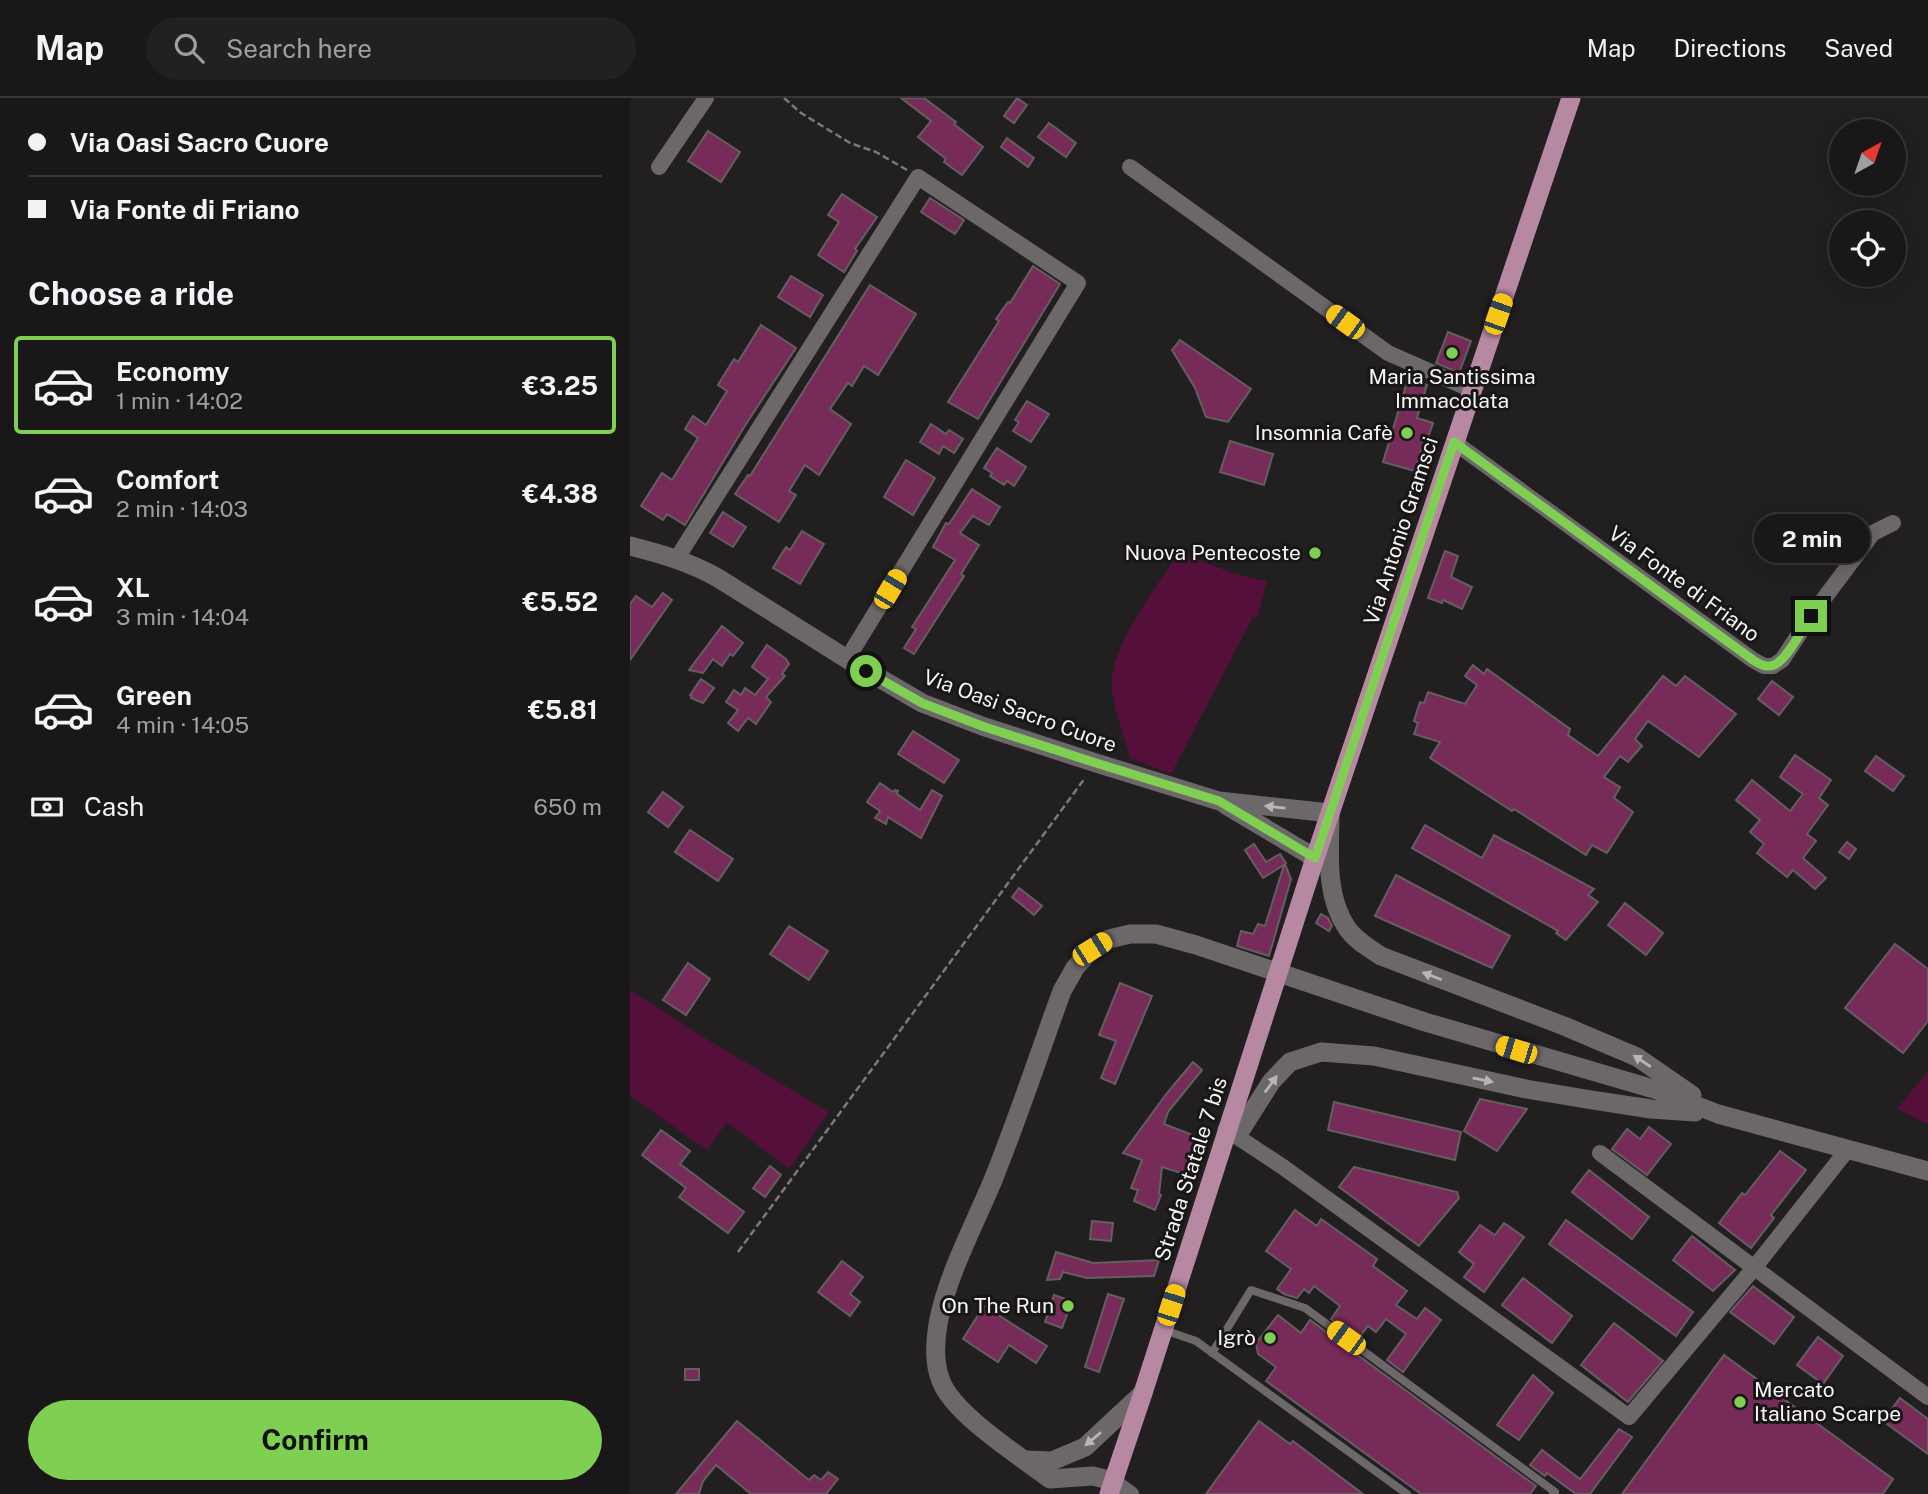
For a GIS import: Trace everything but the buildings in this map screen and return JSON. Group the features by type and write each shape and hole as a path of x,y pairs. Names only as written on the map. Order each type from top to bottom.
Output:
{"main road":[{"name":"Via Antonio Gramsci","path":"1315,858 1570,98"},
{"name":"Strada Statale 7 bis","path":"1111,1487 1315,858"}],"street":[{"path":"659,167 706,98"},
{"path":"1130,167 1388,353 1472,390"},
{"path":"677,558 918,177 1078,283 847,659"},
{"name":"Via Fonte di Friano","path":"1454,442 1763,666 1773,666 1782,660 1873,533 1894,523"},
{"name":"Via Oasi Sacro Cuore","path":"630,546 677,558 718,578 922,703 982,726 1219,801 1331,813"},
{"name":"Via Oasi Sacro Cuore","path":"1219,801 1315,858"},
{"path":"1331,813 1331,888 1336,908 1348,929 1363,944 1381,956 1637,1057 1718,1114"},
{"path":"1132,1494 1111,1487 1093,1476 1051,1479 979,1426 954,1403 941,1381 935,1350 938,1322 956,1265 993,1179 1062,991 1075,968 1092,949 1109,939 1130,934 1156,934 1196,945 1462,1034 1657,1090 1718,1114 1928,1171"},
{"path":"1227,1130 1242,1128 1270,1082 1290,1062 1321,1052 1374,1056 1526,1089 1592,1100 1651,1109 1718,1114"},
{"path":"1227,1130 1283,1167 1629,1417 1754,1268 1848,1149"},
{"path":"1600,1153 1928,1397"},
{"path":"1026,1460 1052,1461 1085,1447 1143,1393"},
{"path":"1026,1460 1047,1494"}],"lane":[{"path":"1212,1353 1251,1290 1305,1308 1555,1492 1553,1494"},
{"path":"1163,1330 1196,1341 1407,1494"}],"path":[{"path":"784,98 801,113 850,143 876,152 918,177"},
{"path":"738,1252 1096,763"}],"shaded area":[{"path":"1179,552 1235,574 1267,581 1257,618 1253,617 1171,774 1130,758 1113,699 1112,675 1117,657 1135,619"},
{"path":"630,990 829,1112 789,1169 727,1122 707,1150 630,1096"},
{"path":"1928,1071 1928,1124 1897,1109"}],"place":[{"name":"Maria Santissima Immacolata","path":"1452,353"},
{"name":"Insomnia Cafè","path":"1407,433"},
{"name":"Nuova Pentecoste","path":"1315,553"},
{"name":"On The Run","path":"1068,1306"},
{"name":"Igrò","path":"1270,1338"},
{"name":"Mercato Italiano Scarpe","path":"1740,1402"}],"route":[{"path":"866,671 922,703 982,726 1219,801 1315,858 1454,442 1763,666 1773,666 1782,660 1811,616"}]}
